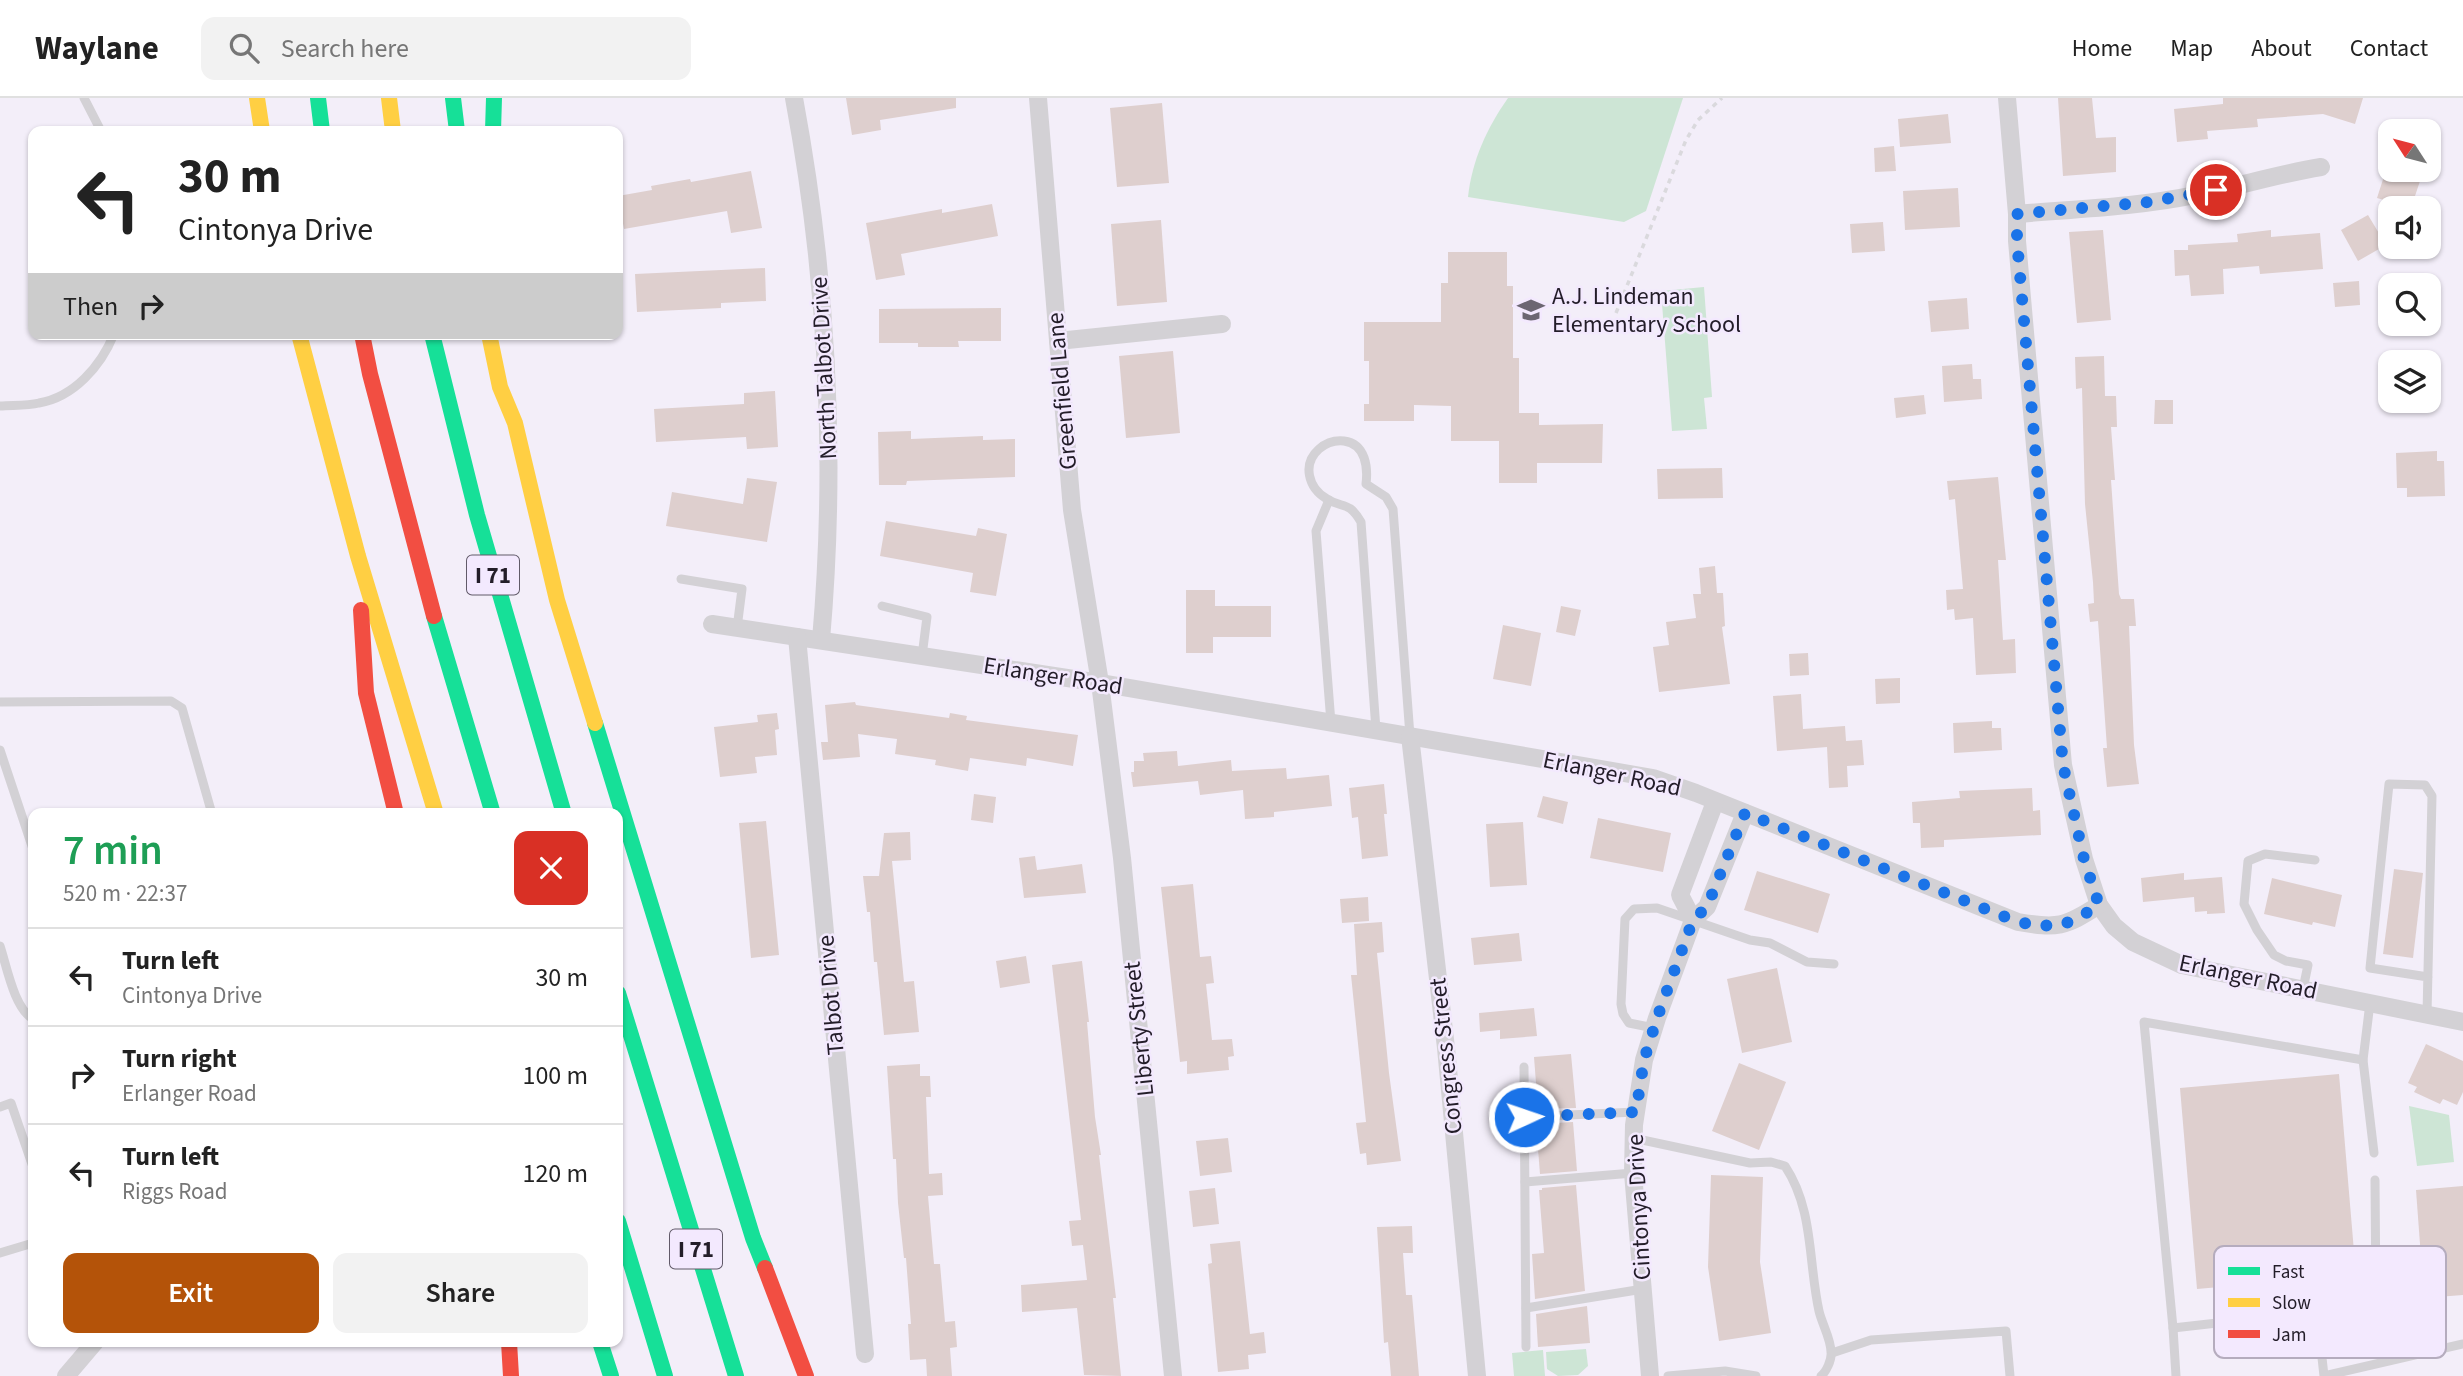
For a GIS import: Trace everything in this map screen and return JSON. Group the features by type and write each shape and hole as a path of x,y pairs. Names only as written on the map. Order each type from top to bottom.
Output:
{"highway":[{"path":"257,98 261,126"},
{"path":"318,98 321,126"},
{"path":"389,98 392,126"},
{"path":"453,98 456,126"},
{"path":"493,126 494,98"},
{"path":"301,340 358,556 434,808"},
{"path":"363,340 440,640 491,808"},
{"name":"I 71","path":"434,340 500,601 562,808"},
{"path":"490,340 499,387 514,423 561,613 621,808"},
{"path":"508,346 514,423"},
{"path":"358,556 366,693 395,808"},
{"path":"623,816 752,1238 806,1376"},
{"name":"I 71","path":"623,1009 736,1376"},
{"name":"I 71","path":"623,1237 665,1376"},
{"path":"509,1347 511,1376"},
{"path":"602,1347 611,1376"}],"street":[{"name":"North Talbot Drive","path":"794,98 809,185 827,352 830,487 821,640"},
{"name":"Greenfield Lane","path":"1038,98 1072,510 1100,683"},
{"path":"2007,98 2063,765 2084,859 2099,905"},
{"path":"2017,214 2149,202 2194,195 2281,173 2321,167"},
{"path":"1058,341 1222,324"},
{"name":"Erlanger Road","path":"712,624 1100,683 1653,778 2018,922 2048,927 2063,925 2099,905 2114,926 2133,942 2182,965 2463,1022"},
{"name":"Talbot Drive","path":"796,637 865,1354"},
{"name":"Liberty Street","path":"1100,683 1122,858 1173,1376"},
{"name":"Congress Street","path":"1410,736 1446,1048 1477,1376"},
{"path":"1693,920 1680,895 1715,802"},
{"name":"Cintonya Drive","path":"1650,1376 1633,1173 1633,1138 1644,1060 1693,920 1707,907 1745,813"},
{"path":"66,1376 91,1347"}],"lane":[{"path":"84,98 98,126"},
{"path":"0,406 40,403 68,392 105,355 111,340"},
{"path":"1376,730 1361,522 1348,506 1329,500 1317,491 1307,468 1312,456 1330,442 1342,440 1352,443 1363,454 1368,467 1366,484 1385,497 1393,509 1410,736"},
{"path":"1329,500 1316,531 1332,723"},
{"path":"681,579 742,589 737,628"},
{"path":"882,606 927,617 922,656"},
{"path":"0,702 171,701 183,708 210,808"},
{"path":"0,750 28,834"},
{"path":"2427,1014 2428,977 2432,796 2425,785 2389,784 2370,968 2428,977"},
{"path":"2303,989 2308,965 2286,961 2274,955 2244,904 2248,861 2265,854 2315,860"},
{"path":"1654,1028 1629,1023 1621,1004 1625,919 1634,909 1657,908 1750,940 1770,943 1807,962 1834,964"},
{"path":"0,946 20,1006 28,1016"},
{"path":"2370,1003 2363,1060 2374,1153"},
{"path":"2176,1376 2144,1022 2363,1060"},
{"path":"1524,1067 1526,1347"},
{"path":"0,1107 10,1104 28,1153"},
{"path":"1524,1117 1636,1112"},
{"path":"1633,1138 1750,1163 1771,1162 1785,1166 1796,1183 1807,1217 1819,1311 1832,1353 1825,1373 1821,1376"},
{"path":"1525,1182 1633,1173"},
{"path":"2375,1180 2376,1246"},
{"path":"0,1253 28,1245"},
{"path":"1526,1308 1643,1289"},
{"path":"2173,1328 2214,1323"},
{"path":"1832,1353 1871,1340 2006,1331 2010,1376"},
{"path":"2322,1358 2324,1376 2402,1358"},
{"path":"1668,1376 1725,1371 1756,1376"}],"path":[{"path":"1616,313 1686,140 1698,120 1722,98"}],"green space":[{"path":"1508,98 1683,98 1646,211 1624,222 1468,197 1473,170 1482,145"},
{"path":"1704,287 1712,397 1704,398 1707,429 1672,431 1661,291"},
{"path":"2409,1106 2449,1115 2454,1162 2417,1166"},
{"path":"1586,1349 1588,1366 1578,1375 1558,1376 1547,1369 1546,1352"},
{"path":"1543,1350 1545,1376 1514,1376 1512,1353"}],"building":[{"path":"846,98 956,98 956,108 880,120 881,130 852,135"},
{"path":"2058,98 2092,98 2096,138 2116,137 2116,172 2063,176"},
{"path":"2223,98 2363,98 2355,124 2323,114 2257,119 2258,127 2207,131 2208,139 2177,142 2174,109 2223,104"},
{"path":"1162,103 1169,183 1117,187 1110,108"},
{"path":"1948,114 1951,143 1900,147 1898,119"},
{"path":"1894,146 1896,171 1875,172 1874,148"},
{"path":"751,171 762,228 731,233 727,211 624,229 623,195 652,190 651,186 690,179 691,182"},
{"path":"2382,182 2420,182 2415,196 2377,198"},
{"path":"1958,188 1960,227 1905,230 1903,191"},
{"path":"992,204 998,236 901,254 905,275 876,280 866,223 942,209 942,213"},
{"path":"2368,215 2378,232 2378,250 2358,261 2341,230"},
{"path":"1161,220 1167,302 1117,306 1111,224"},
{"path":"1883,222 1885,251 1852,253 1850,224"},
{"path":"2103,230 2111,320 2077,323 2069,232"},
{"path":"2271,230 2271,237 2320,233 2323,269 2260,274 2259,266 2223,269 2224,294 2191,296 2189,275 2175,276 2174,250 2188,250 2188,245 2238,242 2237,234"},
{"name":"A.J. Lindeman Elementary School","path":"1448,252 1507,252 1507,286 1513,286 1513,358 1519,358 1519,413 1539,413 1539,425 1603,424 1602,463 1537,463 1537,483 1499,483 1499,441 1451,441 1451,406 1414,405 1414,421 1364,421 1364,404 1369,404 1369,361 1364,361 1364,322 1441,322 1441,283 1448,283"},
{"path":"765,268 766,301 721,303 721,308 637,312 635,274"},
{"path":"2359,281 2360,305 2335,307 2333,283"},
{"path":"1967,298 1969,329 1931,332 1928,301"},
{"path":"1001,308 1001,341 958,341 959,347 879,343 879,309"},
{"path":"1173,351 1180,433 1126,438 1119,356"},
{"path":"2104,356 2105,396 2116,396 2117,427 2111,427 2115,480 2111,480 2119,594 2121,599 2134,599 2136,626 2129,626 2134,745 2139,784 2107,787 2103,748 2107,748 2098,621 2090,622 2088,604 2094,603 2093,582 2085,504 2082,388 2076,389 2075,357"},
{"path":"1972,364 1973,379 1981,379 1982,399 1944,402 1942,366"},
{"path":"775,391 778,447 747,449 746,437 656,442 654,409 744,404 744,393"},
{"path":"1924,395 1926,414 1896,418 1894,398"},
{"path":"2155,400 2173,400 2173,424 2154,424"},
{"path":"911,431 911,439 983,436 983,440 1015,439 1015,477 907,481 906,485 879,485 878,432"},
{"path":"2437,451 2437,461 2444,461 2445,496 2407,497 2407,488 2397,488 2396,453"},
{"path":"1722,468 1723,498 1658,499 1657,469"},
{"path":"1998,477 2006,560 1998,560 2003,640 2015,639 2016,673 1976,675 1973,618 1955,620 1954,609 1947,610 1946,590 1963,589 1955,499 1949,500 1947,481"},
{"path":"747,478 777,482 767,542 666,526 672,492 743,504"},
{"path":"886,521 976,536 978,528 1007,534 996,596 970,592 973,573 880,556"},
{"path":"1715,566 1717,593 1723,593 1725,626 1722,627 1730,684 1659,692 1653,647 1669,645 1666,622 1696,618 1693,594 1701,594 1699,568"},
{"path":"1186,590 1215,590 1215,606 1271,606 1271,637 1213,637 1213,653 1186,653"},
{"path":"1561,606 1581,610 1575,636 1556,632"},
{"path":"1503,625 1541,633 1531,686 1493,679"},
{"path":"1808,653 1809,675 1790,676 1789,654"},
{"path":"1900,678 1900,703 1876,704 1875,679"},
{"path":"1801,694 1803,729 1845,726 1846,741 1862,740 1864,765 1847,766 1848,787 1829,788 1827,747 1777,751 1773,696"},
{"path":"855,702 856,705 949,718 950,713 967,716 966,720 1078,735 1073,766 1027,758 1026,766 970,758 968,771 935,765 936,760 895,754 897,739 858,734 860,757 823,760 821,742 828,742 825,705"},
{"path":"777,713 777,755 755,757 757,773 720,777 714,727 758,722 757,715"},
{"path":"1992,721 1992,728 2001,728 2002,750 1954,753 1953,723"},
{"path":"1177,751 1178,766 1231,760 1232,771 1286,768 1287,779 1329,775 1332,806 1274,812 1274,817 1245,819 1243,790 1200,795 1198,781 1133,787 1131,772 1134,772 1134,761 1144,761 1143,753"},
{"path":"1384,784 1388,856 1362,859 1358,817 1352,818 1349,788"},
{"path":"2032,788 2033,811 2040,810 2041,835 1944,840 1944,847 1921,848 1920,823 1913,823 1912,802 1960,798 1959,791"},
{"path":"974,794 996,797 993,823 971,820"},
{"path":"1543,796 1568,802 1563,824 1537,817"},
{"path":"1598,818 1671,833 1663,872 1590,858"},
{"path":"766,821 779,955 751,958 739,823"},
{"path":"1523,822 1527,885 1490,887 1486,824"},
{"path":"910,832 911,860 892,861 904,982 914,981 919,1032 884,1035 877,962 874,962 870,912 867,912 863,876 879,876 884,833"},
{"path":"1035,856 1037,870 1082,864 1086,893 1024,898 1019,858"},
{"path":"2394,869 2423,873 2413,958 2383,954"},
{"path":"1757,871 1830,894 1818,933 1744,910"},
{"path":"2184,873 2184,880 2222,877 2225,913 2195,912 2194,897 2143,902 2141,878"},
{"path":"2272,878 2342,895 2335,927 2313,922 2312,925 2264,914"},
{"path":"1193,884 1200,957 1211,956 1214,983 1206,984 1212,1040 1232,1039 1234,1056 1228,1057 1229,1070 1187,1074 1187,1061 1180,1062 1161,887"},
{"path":"1368,897 1369,921 1342,923 1340,899"},
{"path":"1382,922 1384,952 1377,953 1401,1161 1367,1165 1366,1153 1360,1154 1356,1123 1366,1122 1351,975 1357,975 1354,924"},
{"path":"1519,933 1522,961 1474,965 1471,938"},
{"path":"1026,956 1030,983 1000,988 996,961"},
{"path":"1082,961 1095,1117 1116,1298 1113,1298 1121,1376 1084,1375 1077,1308 1022,1312 1021,1285 1087,1280 1083,1245 1072,1246 1069,1221 1081,1220 1052,965"},
{"path":"1777,968 1792,1042 1742,1053 1727,979"},
{"path":"1534,1008 1537,1036 1500,1039 1500,1030 1480,1032 1479,1013"},
{"path":"2426,1044 2463,1061 2463,1092 2457,1105 2443,1099 2440,1104 2414,1092 2417,1087 2408,1083"},
{"path":"1571,1054 1576,1108 1538,1109 1534,1057"},
{"path":"1739,1063 1786,1082 1759,1150 1712,1131"},
{"path":"920,1064 920,1076 930,1076 931,1097 926,1097 929,1174 942,1173 943,1195 928,1196 934,1264 940,1264 945,1322 955,1321 957,1347 950,1348 952,1376 927,1376 926,1359 910,1360 908,1324 911,1324 906,1258 898,1203 896,1159 893,1159 887,1066"},
{"path":"2339,1074 2354,1246 2214,1246 2214,1288 2197,1289 2180,1088"},
{"path":"1573,1122 1577,1171 1540,1174 1536,1124"},
{"path":"1228,1138 1232,1172 1200,1176 1196,1141"},
{"path":"1711,1175 1763,1177 1760,1262 1771,1333 1719,1341 1708,1267"},
{"path":"1576,1185 1585,1291 1535,1299 1532,1254 1544,1253 1539,1190"},
{"path":"2463,1186 2463,1295 2446,1296 2446,1246 2420,1246 2416,1190"},
{"path":"1215,1188 1219,1224 1193,1227 1189,1191"},
{"path":"1412,1226 1413,1253 1403,1253 1406,1295 1412,1295 1419,1376 1391,1376 1388,1342 1384,1343 1377,1227"},
{"path":"1240,1241 1250,1334 1264,1332 1266,1353 1248,1355 1249,1369 1218,1372 1208,1264 1212,1263 1210,1244"},
{"path":"1587,1306 1590,1343 1538,1347 1536,1314"}],"traffic: fast":[{"path":"318,98 321,126"},
{"path":"453,98 456,126"},
{"path":"493,126 494,98"},
{"path":"433,340 477,515 562,808"},
{"path":"434,616 491,808"},
{"path":"595,723 621,808"},
{"path":"623,814 753,1238 765,1268"},
{"path":"623,1009 736,1376"},
{"path":"623,1237 665,1376"},
{"path":"602,1347 611,1376"}],"traffic: slow":[{"path":"257,98 261,126"},
{"path":"389,98 392,126"},
{"path":"301,340 358,556 434,808"},
{"path":"490,340 500,387 515,423 557,600 595,723"}],"traffic: jam":[{"path":"363,340 434,616"},
{"path":"361,610 366,693 395,808"},
{"path":"765,1268 806,1376"},
{"path":"509,1347 511,1376"}],"place":[{"name":"A.J. Lindeman Elementary School","path":"1531,310"}],"route":[{"path":"1524,1117 1636,1112 1644,1060 1657,1018 1693,920 1707,907 1745,813 2018,922 2048,927 2063,925 2099,905 2084,859 2063,765 2017,241 2017,214 2149,202 2216,190"}]}
